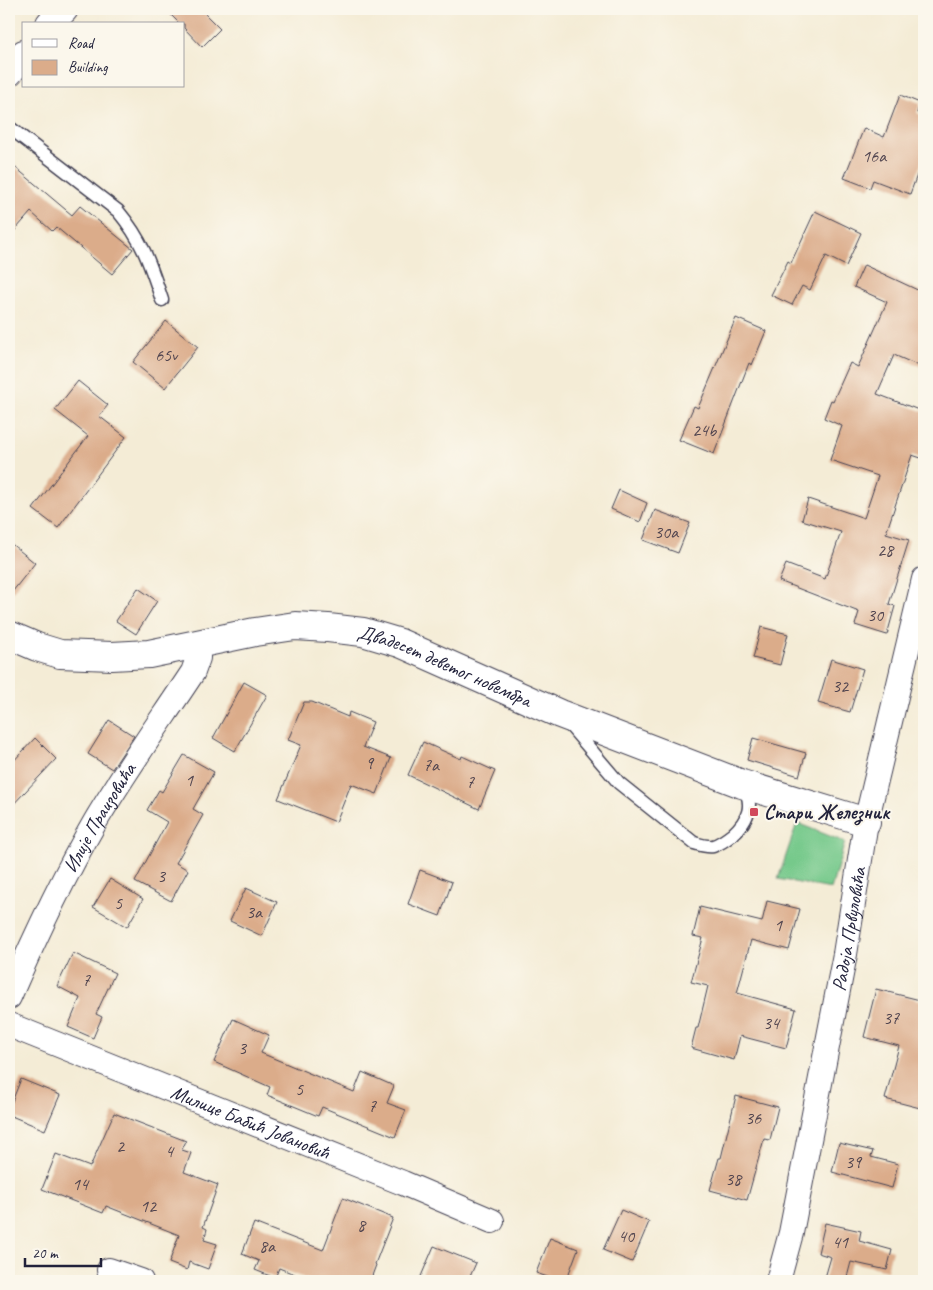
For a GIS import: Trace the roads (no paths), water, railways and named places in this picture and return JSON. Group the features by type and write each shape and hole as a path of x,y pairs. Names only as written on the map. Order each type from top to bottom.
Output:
{"street":[{"path":"52,22 64,9"},
{"path":"9,72 22,56"},
{"name":"Радоја Првуловића","path":"778,1281 791,1233 845,954 866,822 924,579"},
{"name":"Двадесет деветог новембра","path":"9,635 60,654 85,656 149,654 255,632 296,626 363,632 408,646 560,714 742,784 866,822"},
{"name":"Илије Праизовића","path":"9,997 41,923 95,823 193,672 198,658 198,644"},
{"name":"Милице Бабић Јовановић","path":"9,1025 395,1179 492,1221"},
{"path":"109,1270 140,1281"}],"lane":[{"path":"9,127 118,211 132,228 147,256 162,300"},
{"path":"560,714 619,783 694,843 706,846 716,845 728,838 740,827 747,818 749,811 747,793 742,784"}],"place":[{"name":"Стари Железник","path":"754,812"}]}
